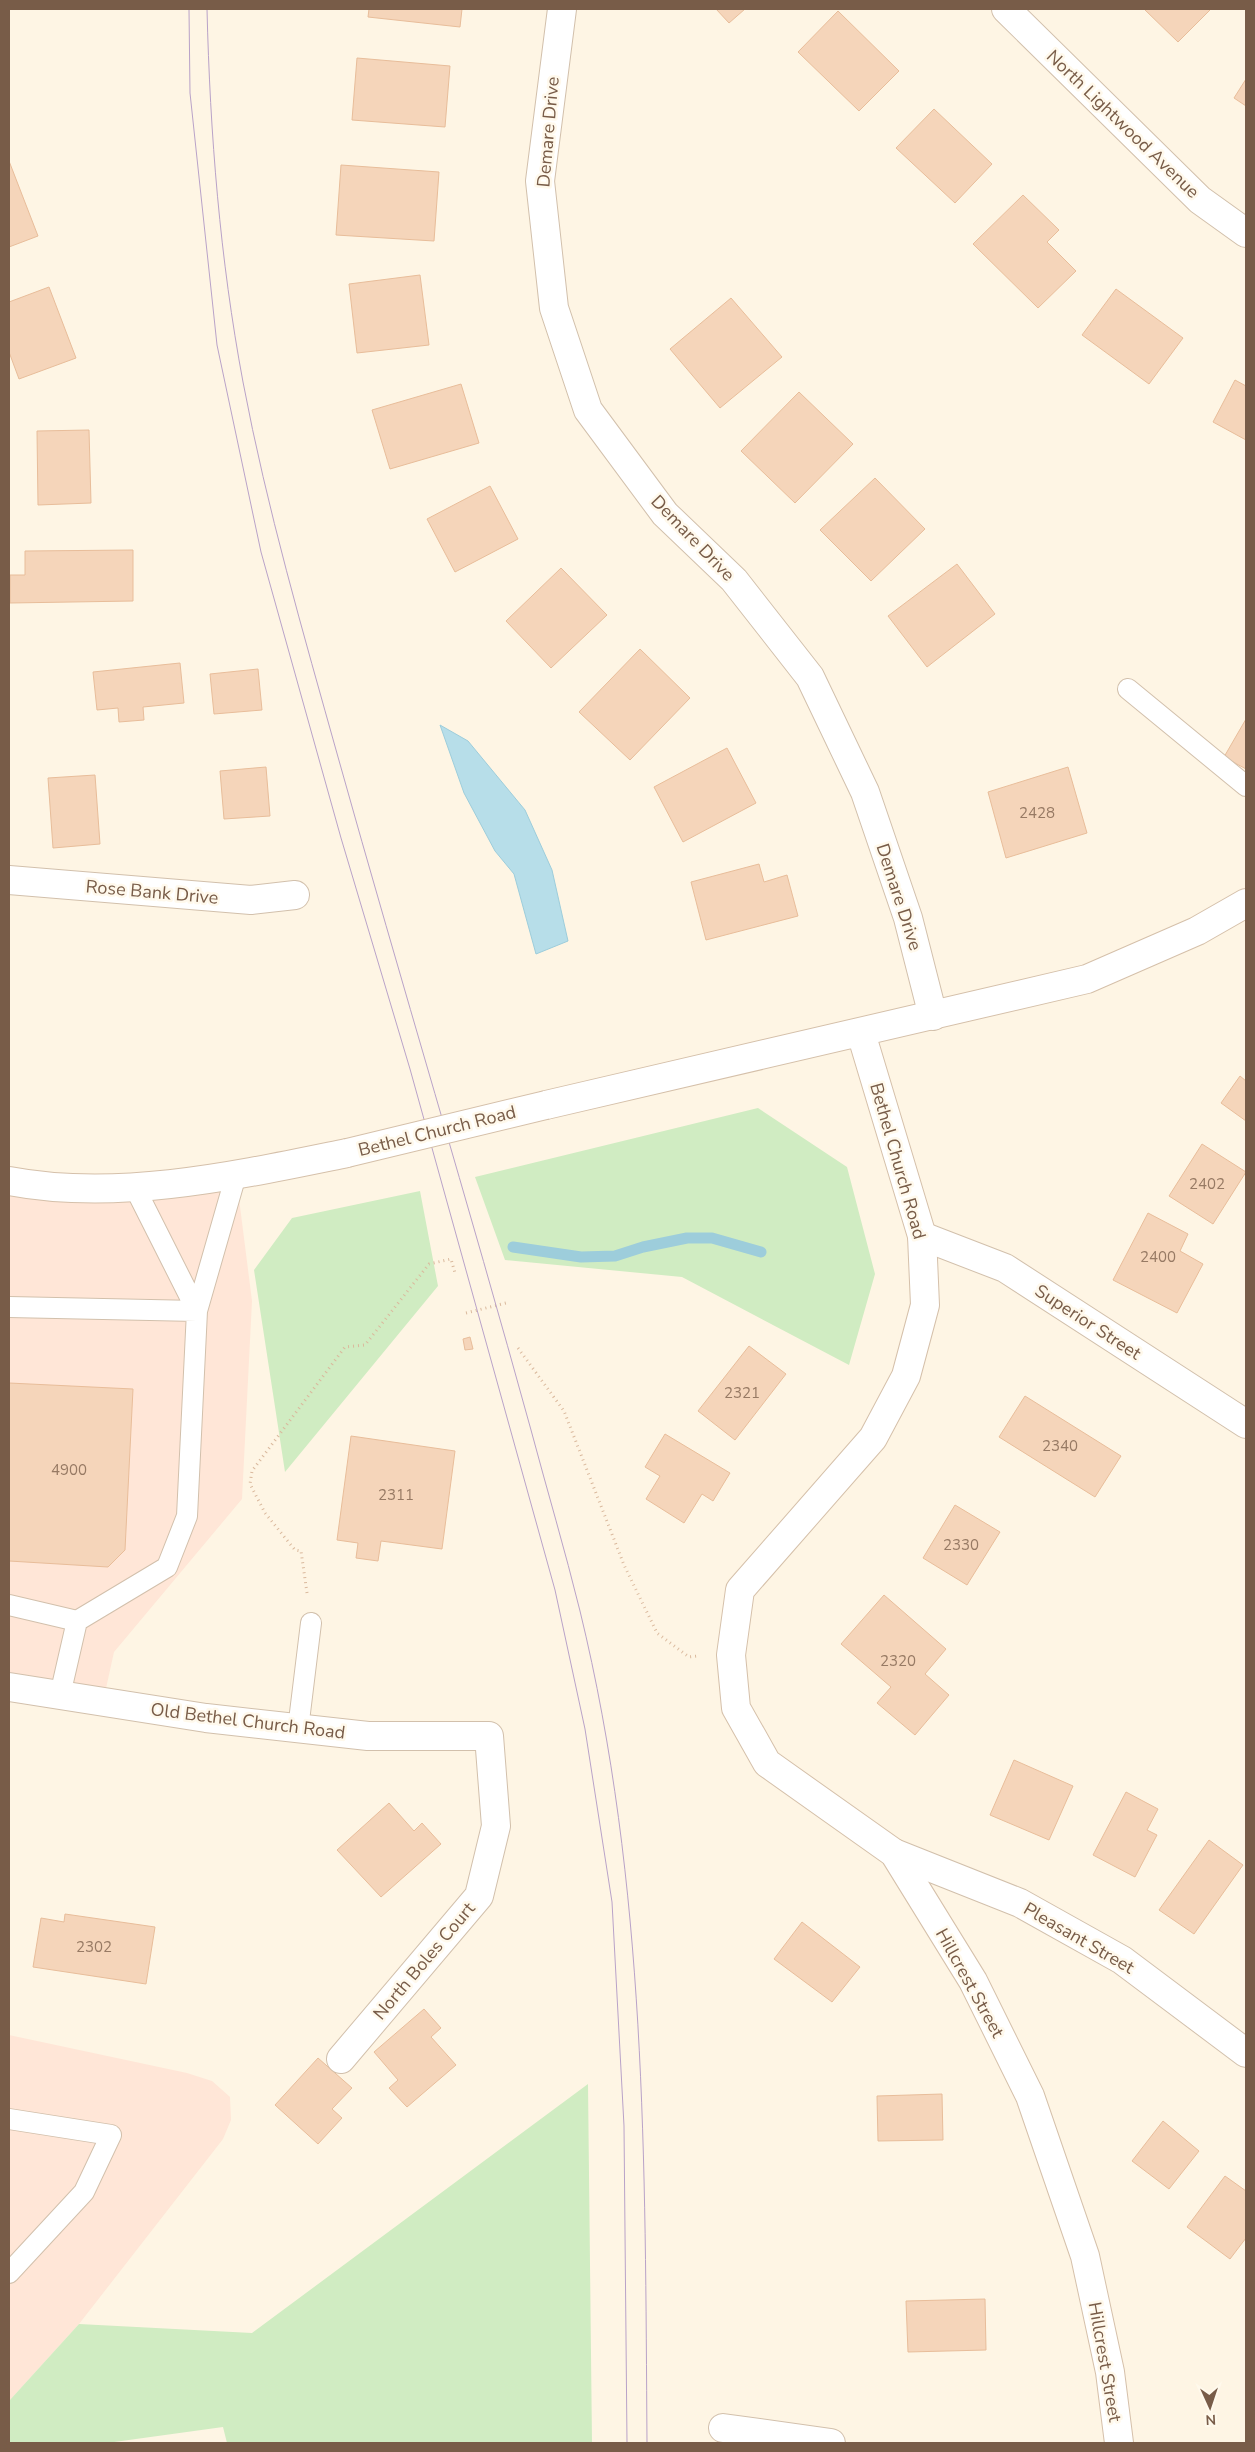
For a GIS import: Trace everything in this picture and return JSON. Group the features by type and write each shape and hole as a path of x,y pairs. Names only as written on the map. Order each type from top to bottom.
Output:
{"street":[{"name":"Demare Drive","path":"562,9 540,181 554,308 588,410 664,514 734,580 810,677 865,792 908,918 933,1016"},
{"name":"North Lightwood Avenue","path":"1006,9 1200,200 1246,232"},
{"name":"Rose Bank Drive","path":"9,880 250,900 295,895"},
{"name":"Bethel Church Road","path":"9,1181 42,1188 134,1186 236,1176 348,1153 1087,979 1197,931 1246,903"},
{"name":"Bethel Church Road","path":"740,1590 873,1438 906,1376 925,1305 922,1236 861,1033"},
{"name":"Superior Street","path":"922,1236 1005,1268 1246,1424"},
{"name":"Hillcrest Street","path":"740,1590 731,1655 736,1708 767,1763 894,1853 973,1981 1030,2096 1085,2256 1110,2372 1118,2443"},
{"name":"Old Bethel Church Road","path":"9,1687 206,1718 368,1736 489,1736"},
{"name":"North Boles Court","path":"341,2059 479,1896 496,1826 489,1736"},
{"name":"Pleasant Street","path":"894,1853 1020,1903 1122,1960 1246,2054"},
{"path":"723,2428 831,2443"}],"lane":[{"path":"1128,689 1246,786"},
{"path":"9,1605 77,1621 167,1567 187,1516 196,1311 236,1176"},
{"path":"134,1186 196,1311"},
{"path":"9,1307 196,1311"},
{"path":"60,1695 77,1621"},
{"path":"298,1728 311,1623"},
{"path":"9,2119 112,2135 84,2192 9,2272"}],"path":[{"path":"311,1623 301,1552 295,1550 265,1513 250,1484 252,1471 345,1347 365,1345 429,1264 451,1259 455,1273"},
{"path":"466,1313 506,1303"},
{"path":"518,1348 564,1411 624,1565 657,1634 689,1657 731,1655"}],"shaded area":[{"path":"236,1175 252,1301 242,1499 114,1652 103,1702 9,1687 9,1181"},
{"path":"9,2035 187,2073 212,2081 230,2097 231,2120 223,2139 79,2324 9,2401"}],"green space":[{"path":"758,1108 847,1167 875,1274 849,1365 682,1277 505,1260 475,1177"},
{"path":"420,1191 438,1286 285,1472 254,1270 292,1218"},
{"path":"588,2084 592,2443 227,2443 223,2427 107,2443 9,2443 9,2401 79,2324 252,2333"}],"water":[{"path":"440,725 468,741 525,810 552,870 568,941 536,954 514,874 495,851 464,793"}],"building":[{"path":"369,9 462,9 460,27 368,17"},
{"path":"716,9 745,9 729,23"},
{"path":"1144,9 1211,9 1178,42"},
{"path":"838,11 899,71 859,111 798,52"},
{"path":"357,58 450,66 445,127 352,120"},
{"path":"1246,79 1246,106 1234,98"},
{"path":"934,109 992,164 955,203 896,148"},
{"path":"9,161 38,236 9,247"},
{"path":"341,165 439,172 434,241 336,235"},
{"path":"1023,195 1059,230 1047,242 1076,271 1038,308 973,244"},
{"path":"420,275 429,345 357,353 349,284"},
{"path":"49,287 76,358 19,379 9,352 9,302"},
{"path":"1116,289 1183,338 1149,384 1082,335"},
{"path":"731,298 782,357 720,408 670,349"},
{"path":"1235,380 1246,386 1246,440 1213,422"},
{"path":"461,384 479,443 390,469 372,410"},
{"path":"799,392 853,444 795,503 741,451"},
{"path":"89,430 91,503 38,505 37,431"},
{"path":"875,478 925,529 871,581 820,530"},
{"path":"490,486 518,539 455,572 427,519"},
{"path":"133,550 133,601 10,603 10,575 25,575 25,551"},
{"path":"957,564 995,614 927,667 888,616"},
{"path":"561,568 607,615 551,668 506,621"},
{"path":"640,649 690,698 630,760 579,712"},
{"path":"180,663 184,703 143,707 144,720 119,722 118,708 97,710 93,672"},
{"path":"258,669 262,710 214,714 210,674"},
{"path":"1246,719 1246,769 1224,757"},
{"path":"727,748 756,803 683,842 654,787"},
{"path":"266,767 270,816 224,819 220,771"},
{"path":"1068,767 1087,833 1006,858 988,792"},
{"path":"95,775 100,844 53,848 48,778"},
{"path":"759,864 764,882 787,875 798,916 706,940 691,882"},
{"path":"1240,1076 1246,1081 1246,1121 1221,1103"},
{"path":"1202,1144 1246,1172 1213,1224 1169,1196"},
{"path":"1148,1213 1188,1234 1180,1251 1203,1264 1177,1313 1113,1280"},
{"path":"470,1337 473,1349 465,1350 463,1339"},
{"path":"749,1346 786,1374 735,1440 698,1411"},
{"path":"9,1383 133,1389 125,1550 108,1567 9,1561"},
{"path":"1025,1396 1121,1456 1095,1497 999,1437"},
{"path":"665,1434 730,1473 713,1501 702,1494 684,1523 646,1499 660,1476 645,1467"},
{"path":"351,1436 455,1451 442,1549 381,1541 378,1561 356,1558 358,1543 337,1540"},
{"path":"955,1505 1000,1532 967,1585 923,1558"},
{"path":"884,1595 946,1649 925,1674 949,1695 915,1735 877,1703 891,1687 841,1644"},
{"path":"1014,1760 1073,1786 1049,1840 990,1815"},
{"path":"1126,1792 1158,1809 1147,1830 1157,1835 1135,1877 1093,1855"},
{"path":"389,1803 414,1831 422,1823 441,1844 381,1897 337,1850"},
{"path":"1209,1840 1243,1865 1194,1934 1159,1910"},
{"path":"65,1914 155,1927 146,1984 33,1967 41,1918 64,1922"},
{"path":"802,1922 860,1967 832,2002 774,1959"},
{"path":"424,2009 441,2028 431,2037 456,2065 407,2107 389,2088 398,2080 374,2052"},
{"path":"318,2058 352,2088 332,2109 342,2118 318,2144 275,2105"},
{"path":"942,2094 943,2140 878,2141 877,2096"},
{"path":"1163,2121 1199,2151 1169,2189 1132,2161"},
{"path":"1225,2176 1246,2191 1246,2238 1230,2259 1187,2227"},
{"path":"985,2299 986,2350 908,2352 906,2301"}],"waterway":[{"path":"513,1247 581,1257 615,1256 643,1247 687,1238 712,1238 761,1252"}],"tram line":[{"path":"189,9 190,93 217,345 261,552 341,838 410,1069 555,1590 585,1729 612,1902 624,2126 627,2443"},
{"path":"207,9 214,150 222,243 243,382 263,477 286,570 325,710 484,1262 562,1543 580,1611 602,1714 618,1817 630,1921 638,2025 643,2129 647,2443"}]}
